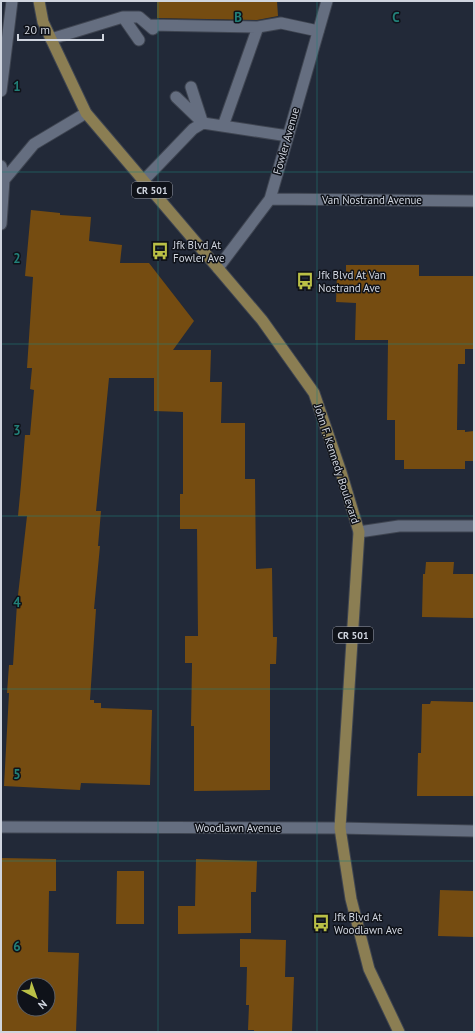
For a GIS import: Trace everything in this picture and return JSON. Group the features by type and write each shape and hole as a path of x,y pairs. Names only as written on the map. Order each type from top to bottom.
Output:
{"main road":[{"name":"John F. Kennedy Boulevard","path":"39,1 43,22 86,113 262,320 314,393 341,472 359,532 340,828 351,899 369,969 399,1032"}],"street":[{"path":"1,91 12,1"},
{"name":"Fowler Avenue","path":"218,268 270,199 327,1"},
{"path":"123,17 139,40"},
{"path":"51,39 123,17 139,17 151,27 258,27 281,23 318,32"},
{"path":"223,126 258,27"},
{"path":"191,87 203,123"},
{"path":"176,97 203,123 288,136"},
{"path":"4,180 34,144 86,113"},
{"path":"144,180 193,129 203,123"},
{"path":"1,166 4,180 1,224"},
{"name":"Van Nostrand Avenue","path":"270,199 474,201"},
{"path":"359,532 398,526 474,526"},
{"name":"Woodlawn Avenue","path":"1,827 340,828 474,831"}],"building":[{"path":"157,1 277,1 278,16 257,20 157,18"},
{"path":"31,210 60,213 60,215 91,217 89,241 122,245 120,263 149,263 194,321 173,350 211,350 210,382 222,382 221,423 245,423 245,479 255,479 256,569 272,568 273,637 277,637 276,664 270,664 270,790 194,791 194,726 191,726 192,663 185,663 185,636 198,636 197,529 180,529 180,494 183,494 183,412 154,411 154,378 109,378 96,511 101,511 98,546 100,546 94,609 96,609 90,700 94,700 94,703 101,703 101,708 152,710 150,785 81,783 80,790 4,786 9,665 13,665 17,604 27,516 18,516 25,435 30,435 34,390 30,389 32,368 27,368 33,277 25,276"},
{"path":"346,265 419,265 419,276 474,276 474,349 465,349 465,364 458,364 457,430 465,430 465,432 474,431 474,461 465,461 465,469 404,469 404,460 395,460 395,420 387,420 388,340 355,340 356,303 336,302 337,272 346,272"},
{"path":"426,562 454,562 453,574 474,574 474,618 422,617 423,574 425,574"},
{"path":"431,701 474,702 474,796 417,796 418,753 421,753 422,704 430,704"},
{"path":"1,858 56,859 56,891 49,891 48,952 79,953 76,1032 1,1032"},
{"path":"196,859 257,861 256,892 251,892 251,933 178,934 178,906 195,906"},
{"path":"117,871 144,871 144,924 116,924"},
{"path":"440,890 474,891 474,937 438,936"},
{"path":"240,939 286,940 285,977 294,977 292,1032 254,1032 254,1030 248,1030 249,1005 246,1005 247,967 240,967"}],"place":[{"name":"Jfk Blvd At Fowler Ave","path":"160,251"},
{"name":"Jfk Blvd At Van Nostrand Ave","path":"305,281"},
{"name":"Jfk Blvd At Woodlawn Ave","path":"321,923"}]}
